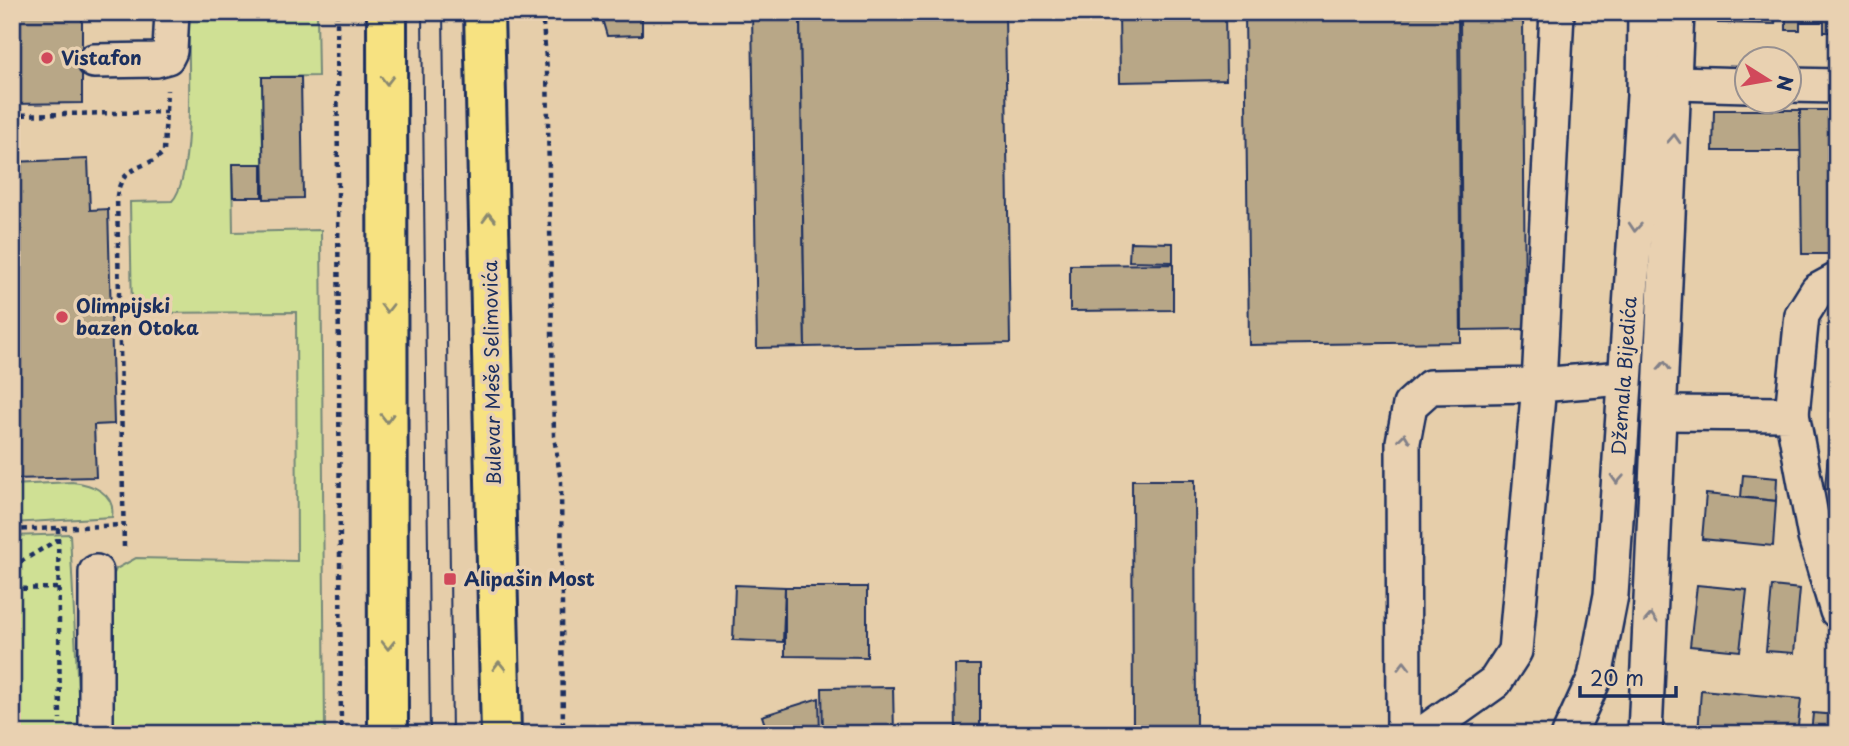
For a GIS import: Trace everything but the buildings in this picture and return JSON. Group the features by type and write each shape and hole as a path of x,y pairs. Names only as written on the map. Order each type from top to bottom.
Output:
{"main road":[{"path":"387,12 388,734"},
{"name":"Bulevar Meše Selimovića","path":"484,12 501,734"}],"street":[{"path":"94,61 156,60 167,57 170,51 172,12"},
{"path":"1422,734 1495,682 1515,651 1539,385 1557,12"},
{"name":"Džemala Bijedića","path":"1569,734 1595,677 1611,595 1623,378 1644,96 1645,12"},
{"name":"Džemala Bijedića","path":"1645,734 1676,83 1677,12"},
{"path":"1676,83 1734,85"},
{"path":"1804,85 1837,86"},
{"path":"1837,280 1817,291 1802,315 1792,414 1815,537 1837,611"},
{"path":"1404,734 1403,442 1410,405 1430,387 1539,385 1623,378"},
{"path":"1661,413 1792,414"},
{"path":"96,572 96,734"}],"path":[{"path":"337,12 341,734"},
{"path":"542,12 547,70 554,436 561,482 563,734"},
{"path":"124,547 117,196 120,181 128,172 154,161 164,152 167,57"},
{"path":"12,115 167,113"},
{"path":"12,530 124,525"},
{"path":"58,528 60,720"},
{"path":"12,567 58,540"},
{"path":"12,589 58,588"}],"green space":[{"path":"188,12 317,12 318,76 262,77 263,164 232,165 233,232 321,230 325,734 112,734 111,580 116,569 136,558 297,561 296,312 132,313 130,202 172,201 180,188 185,167 189,112"},
{"path":"72,482 101,491 110,502 112,517 12,523 12,485"},
{"path":"70,534 80,734 12,734 12,536"}],"tram line":[{"path":"422,12 430,734"},
{"path":"443,12 452,734"}],"place":[{"name":"Vistafon","path":"47,58"},
{"name":"Olimpijski bazen Otoka","path":"62,317"},
{"name":"Alipašin Most","path":"450,579"}]}
